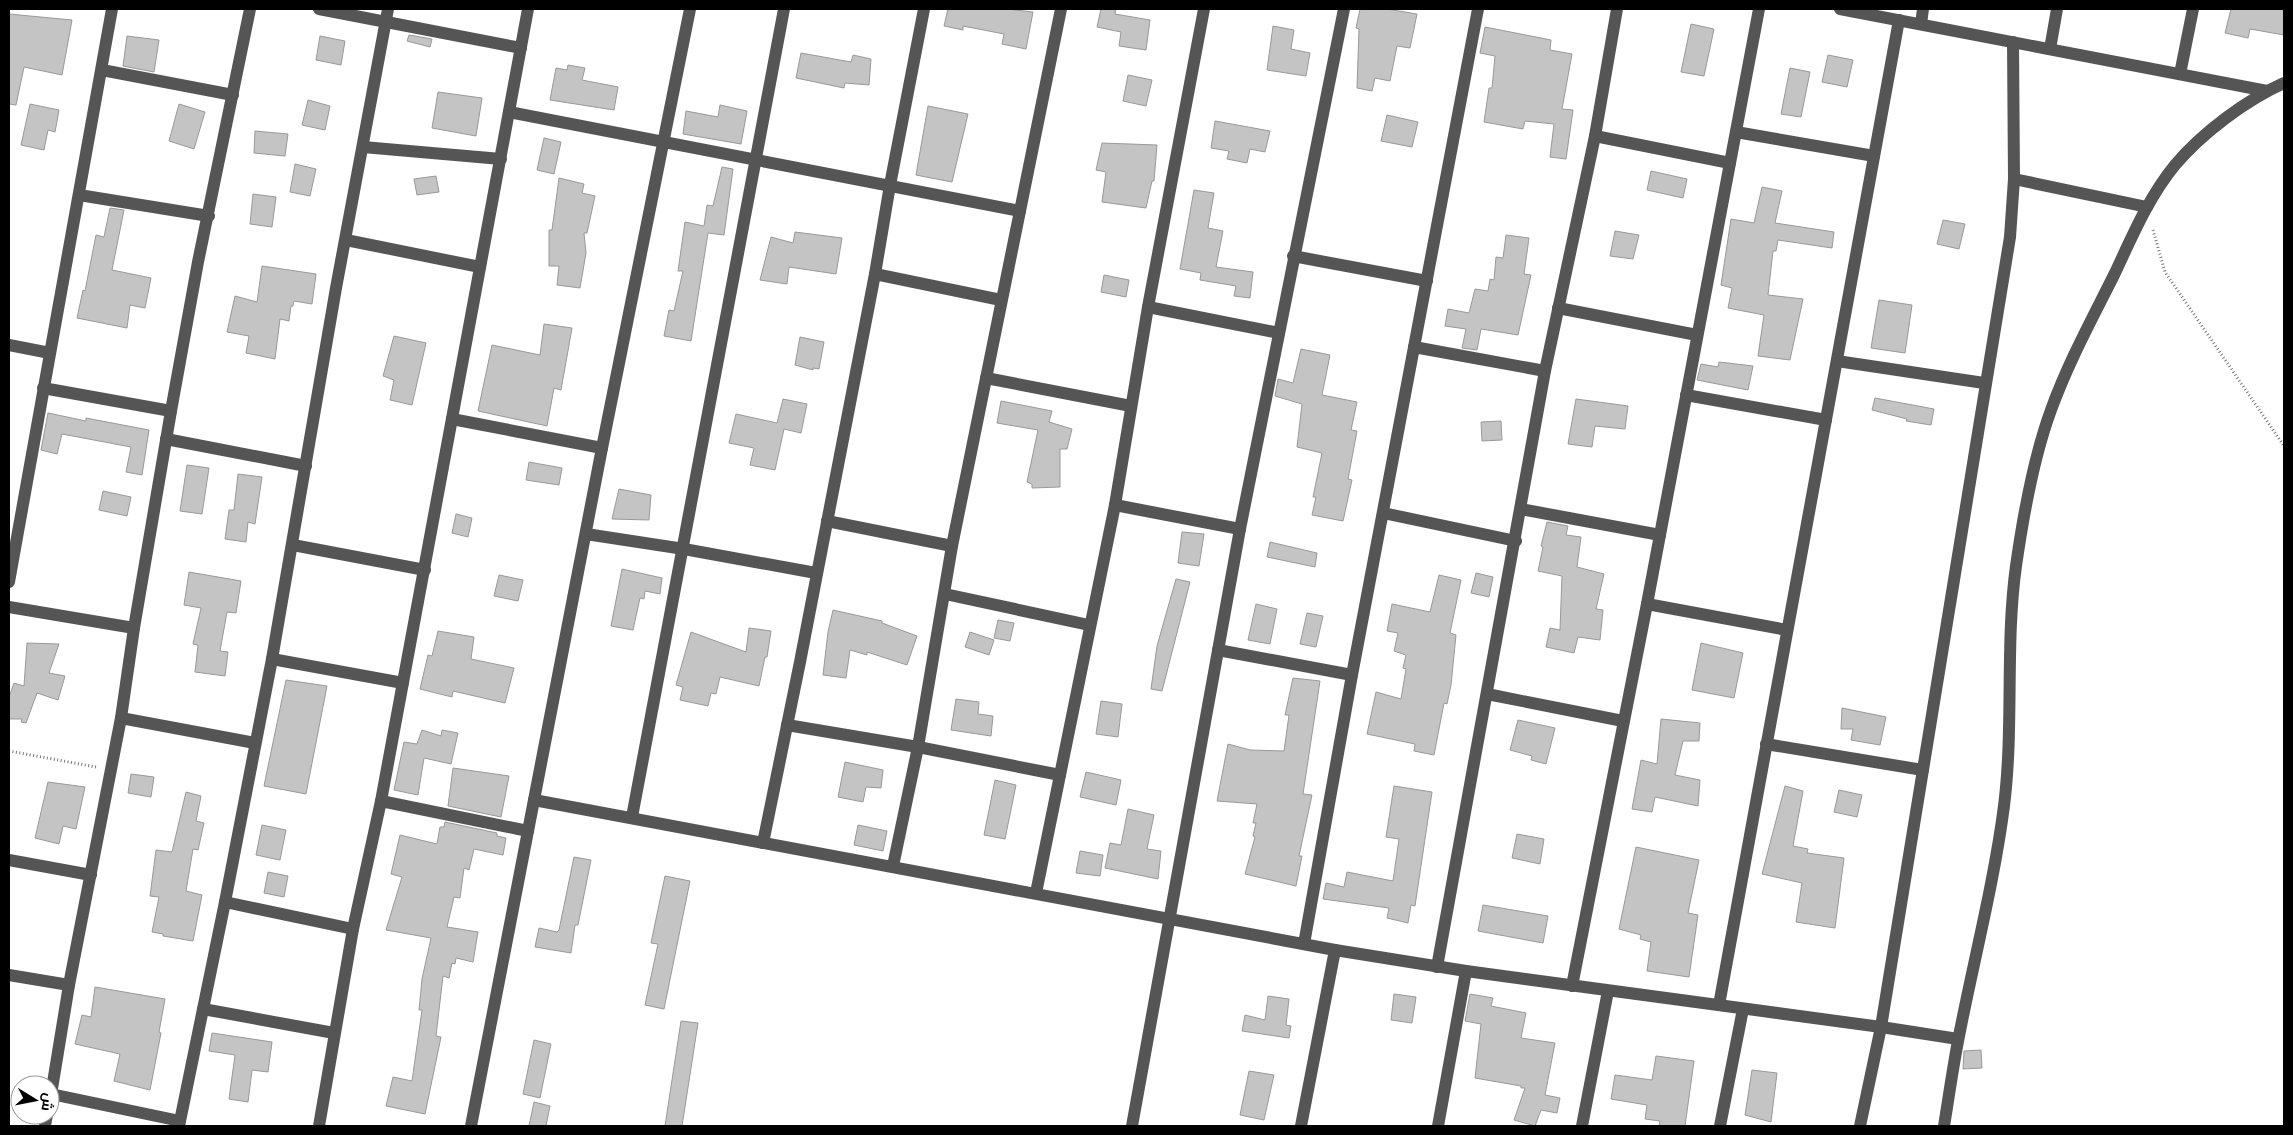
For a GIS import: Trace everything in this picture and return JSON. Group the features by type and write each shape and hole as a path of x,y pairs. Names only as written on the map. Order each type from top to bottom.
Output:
{"street":[{"path":"9,582 112,9"},
{"path":"55,1075 121,718 134,628 198,262 209,216 250,9"},
{"path":"319,9 387,15 521,48"},
{"path":"319,1126 353,929 381,801 425,570 528,9"},
{"path":"471,1126 602,448 690,9"},
{"path":"632,817 684,549 784,9"},
{"path":"763,843 875,274 924,9"},
{"path":"893,866 918,746 952,546 1061,9"},
{"path":"1036,894 1114,505 1148,307 1204,9"},
{"path":"1132,1126 1240,529 1293,256 1344,9"},
{"path":"1304,944 1352,675 1478,9"},
{"path":"1437,967 1516,541 1545,371 1595,136 1617,9"},
{"path":"1572,986 1647,604 1759,9"},
{"path":"1840,9 2267,91"},
{"path":"1921,24 1923,9"},
{"path":"2050,49 2057,9"},
{"path":"2180,74 2193,9"},
{"path":"60,1099 179,1124 225,902 272,659 387,15"},
{"path":"1719,1005 1899,20"},
{"path":"1860,1126 1881,1027 1984,383 2003,284 2014,179 2013,42"},
{"path":"102,70 233,95"},
{"path":"1944,1126 1958,1038 1986,913 2004,804 2011,616 2016,564 2034,468 2050,411 2074,356 2147,207 2173,167 2191,147 2216,126 2267,91 2284,83"},
{"path":"509,112 1020,211"},
{"path":"1736,132 1874,156"},
{"path":"1595,136 1730,164"},
{"path":"363,146 501,159"},
{"path":"2014,179 2147,207"},
{"path":"79,195 209,216"},
{"path":"346,240 480,268"},
{"path":"1293,256 1427,280"},
{"path":"875,274 1001,300"},
{"path":"1148,307 1279,333"},
{"path":"1558,308 1697,335"},
{"path":"9,345 50,353"},
{"path":"1414,347 1545,371"},
{"path":"1837,361 1984,383"},
{"path":"986,378 1131,406"},
{"path":"43,388 171,411"},
{"path":"1686,395 1826,420"},
{"path":"452,419 602,448"},
{"path":"166,439 306,466"},
{"path":"1114,505 1240,529"},
{"path":"1521,509 1660,535"},
{"path":"1384,513 1516,541"},
{"path":"827,521 952,546"},
{"path":"586,534 684,549 816,573"},
{"path":"293,545 425,570"},
{"path":"944,594 1089,625"},
{"path":"1647,604 1787,630"},
{"path":"9,607 134,628"},
{"path":"1218,650 1352,675"},
{"path":"272,659 403,683"},
{"path":"1487,694 1623,721"},
{"path":"121,718 255,743"},
{"path":"787,725 918,746 1060,775"},
{"path":"1766,744 1922,770"},
{"path":"534,800 1335,950 1466,972 1958,1038"},
{"path":"381,801 528,831"},
{"path":"9,860 91,875"},
{"path":"225,902 353,929"},
{"path":"1301,1126 1335,950"},
{"path":"1438,1126 1466,972"},
{"path":"9,975 70,985"},
{"path":"1582,1126 1608,991"},
{"path":"203,1009 334,1033"},
{"path":"1720,1126 1743,1009"}],"path":[{"path":"2147,207 2165,272 2284,446"},
{"path":"9,751 112,769"}],"building":[{"path":"948,9 1007,9 1033,12 1026,49 1002,44 1004,34 963,26 963,30 944,26"},
{"path":"1101,9 1116,9 1115,14 1150,20 1146,50 1119,46 1121,32 1097,27"},
{"path":"1360,9 1387,9 1417,14 1410,48 1397,46 1390,81 1375,78 1372,91 1357,88 1359,29 1356,28"},
{"path":"2231,9 2284,9 2284,35 2250,29 2248,38 2225,33"},
{"path":"9,14 72,20 62,75 24,67 16,105 9,104"},
{"path":"1691,24 1714,29 1704,76 1681,72"},
{"path":"1273,26 1294,30 1291,49 1310,53 1306,76 1267,70"},
{"path":"1485,27 1551,40 1550,50 1572,54 1562,109 1573,110 1566,159 1550,157 1554,124 1525,121 1523,129 1484,122 1489,88 1492,88 1495,56 1480,53"},
{"path":"409,35 432,39 430,47 407,41"},
{"path":"127,36 159,40 154,72 123,66"},
{"path":"320,36 345,41 341,65 316,60"},
{"path":"801,53 851,62 853,55 871,59 869,85 845,83 844,88 796,78"},
{"path":"1828,55 1853,60 1847,87 1822,82"},
{"path":"568,65 585,68 582,80 618,87 614,110 550,100 556,68 567,70"},
{"path":"1790,68 1810,72 1801,117 1781,114"},
{"path":"1128,75 1152,80 1146,106 1123,101"},
{"path":"438,92 482,98 476,136 432,128"},
{"path":"308,100 330,106 325,130 302,125"},
{"path":"30,104 59,110 55,132 48,130 44,150 21,145"},
{"path":"179,104 205,112 194,149 169,141"},
{"path":"720,105 747,111 741,144 683,134 686,111 718,117"},
{"path":"928,106 968,114 952,182 916,175"},
{"path":"1387,115 1418,122 1412,147 1381,141"},
{"path":"1215,121 1270,131 1265,152 1250,149 1247,163 1227,159 1229,151 1211,148"},
{"path":"255,131 288,134 285,156 254,153"},
{"path":"544,138 561,142 554,174 537,170"},
{"path":"1102,143 1157,145 1154,181 1152,181 1146,208 1102,202 1106,172 1096,170"},
{"path":"295,164 316,169 310,196 290,192"},
{"path":"722,167 733,169 724,235 708,233 691,341 664,336 669,310 674,311 683,271 678,271 685,222 704,226 707,205 713,206"},
{"path":"1651,171 1687,179 1683,198 1647,190"},
{"path":"436,176 439,192 417,195 414,179"},
{"path":"559,178 584,184 582,193 595,196 587,233 584,233 586,253 580,288 557,285 559,266 549,266 549,230 552,230"},
{"path":"1762,187 1782,191 1775,223 1834,232 1832,248 1778,240 1776,251 1773,251 1768,295 1803,299 1790,360 1758,356 1764,315 1728,308 1732,288 1721,285 1731,219 1754,223"},
{"path":"1194,190 1214,193 1208,228 1223,231 1216,267 1253,272 1250,298 1234,296 1236,286 1200,280 1201,273 1180,269"},
{"path":"253,194 276,197 272,227 250,224"},
{"path":"110,208 124,210 112,270 151,278 145,308 130,305 127,328 77,318 83,290 85,291 96,235 104,237"},
{"path":"1943,220 1965,224 1959,249 1937,244"},
{"path":"1615,231 1639,235 1633,259 1610,256"},
{"path":"795,232 842,238 836,274 789,267 787,284 760,280 771,237 793,243"},
{"path":"1506,235 1529,238 1524,274 1531,275 1518,335 1481,329 1477,350 1462,348 1466,329 1445,326 1448,309 1469,313 1475,289 1488,291 1490,279 1494,280 1496,257 1503,258"},
{"path":"262,266 316,274 312,304 294,301 293,306 291,306 289,321 280,319 275,359 246,353 249,336 227,332 235,296 257,302"},
{"path":"1104,275 1129,280 1126,297 1101,292"},
{"path":"1879,300 1912,305 1905,353 1871,348"},
{"path":"544,324 572,328 561,390 554,388 547,426 478,411 492,345 540,355"},
{"path":"394,336 426,343 412,405 390,400 394,380 383,376"},
{"path":"800,337 824,342 819,369 813,368 813,370 795,365"},
{"path":"1301,349 1330,355 1322,395 1357,402 1351,430 1357,431 1348,479 1352,480 1343,521 1312,515 1316,497 1313,497 1322,453 1297,447 1302,404 1275,396 1278,379 1293,383"},
{"path":"1719,362 1753,366 1748,390 1697,380 1701,364 1718,367"},
{"path":"1875,398 1934,409 1931,425 1906,421 1907,419 1872,410"},
{"path":"783,399 807,404 801,433 784,429 775,470 750,465 754,448 729,443 736,414 777,423"},
{"path":"1576,399 1628,406 1625,429 1595,426 1592,447 1568,444"},
{"path":"1001,401 1052,411 1049,422 1072,429 1067,449 1060,449 1060,487 1032,488 1032,484 1027,482 1038,430 997,423"},
{"path":"48,413 86,421 86,418 149,430 142,475 126,472 131,447 62,434 57,454 41,450"},
{"path":"1501,421 1502,440 1482,441 1481,422"},
{"path":"529,462 562,468 559,485 526,480"},
{"path":"187,465 209,468 202,514 180,511"},
{"path":"238,474 262,477 255,524 248,522 246,542 225,539 229,510 234,510"},
{"path":"619,489 651,495 649,520 612,519"},
{"path":"103,491 131,497 127,516 99,510"},
{"path":"456,514 472,518 468,537 452,533"},
{"path":"1547,522 1568,526 1566,535 1581,537 1577,567 1604,574 1596,609 1603,610 1600,640 1578,637 1574,653 1546,647 1550,628 1560,630 1562,576 1538,571 1543,547 1541,546"},
{"path":"1182,532 1204,534 1199,566 1178,563"},
{"path":"1270,542 1317,553 1315,567 1267,557"},
{"path":"622,569 662,578 660,594 645,591 644,599 640,598 633,630 611,626"},
{"path":"189,572 241,581 236,613 227,612 220,651 228,652 225,676 195,672 198,645 193,644 201,608 184,605"},
{"path":"1476,573 1493,577 1489,597 1471,593"},
{"path":"499,575 523,580 518,601 494,596"},
{"path":"1439,575 1461,580 1450,633 1456,635 1451,685 1447,704 1444,703 1434,755 1414,751 1415,744 1367,734 1376,692 1401,699 1406,669 1403,668 1406,655 1394,651 1398,633 1387,631 1392,604 1430,612"},
{"path":"1176,579 1190,582 1162,691 1151,689 1157,646"},
{"path":"1256,604 1277,609 1270,644 1248,640"},
{"path":"833,610 882,621 882,623 917,636 907,665 867,652 867,655 850,650 846,678 823,675 828,632"},
{"path":"1307,613 1323,616 1316,647 1300,644"},
{"path":"998,620 1014,623 1010,641 994,638"},
{"path":"749,628 771,631 767,657 765,657 759,686 720,677 716,694 711,693 708,706 680,700 683,687 676,685 691,632 746,652"},
{"path":"438,631 474,637 471,659 514,668 505,703 453,691 452,697 420,689 428,655 432,656"},
{"path":"970,632 994,640 989,655 965,647"},
{"path":"27,643 59,644 49,673 65,676 58,700 37,693 26,723 21,722 22,719 9,719 9,697 14,683 24,686"},
{"path":"1701,643 1743,653 1734,698 1692,690"},
{"path":"1293,678 1320,681 1303,794 1312,795 1299,856 1302,856 1296,886 1245,874 1255,837 1253,836 1256,823 1253,823 1257,804 1217,801 1228,744 1250,750 1284,751 1289,715 1285,715"},
{"path":"286,680 327,686 306,794 264,786"},
{"path":"956,699 979,702 978,714 993,716 991,736 951,730"},
{"path":"1101,701 1122,704 1118,737 1096,734"},
{"path":"1842,708 1886,717 1880,745 1851,740 1853,729 1841,729"},
{"path":"1661,719 1700,723 1699,741 1683,741 1675,775 1700,780 1698,806 1655,797 1652,812 1632,809 1641,760 1657,764"},
{"path":"1518,720 1555,728 1546,764 1531,760 1532,756 1510,750"},
{"path":"422,730 441,736 442,730 458,733 451,764 424,758 418,795 394,790 404,742 417,744"},
{"path":"845,762 883,770 881,788 866,787 863,802 838,797"},
{"path":"453,768 509,776 501,817 448,806"},
{"path":"1086,772 1121,780 1116,805 1080,797"},
{"path":"131,774 154,777 151,797 128,793"},
{"path":"995,780 1016,785 1005,839 984,835"},
{"path":"48,782 85,787 76,829 63,826 59,844 35,838"},
{"path":"1394,786 1432,792 1415,906 1411,905 1408,923 1387,918 1389,908 1323,899 1326,883 1344,887 1347,872 1393,881 1399,839 1386,837"},
{"path":"1785,786 1803,791 1793,846 1808,849 1807,853 1844,858 1835,928 1796,922 1802,883 1762,874"},
{"path":"1839,790 1862,795 1857,817 1834,812"},
{"path":"186,792 201,796 196,821 204,823 198,850 193,849 186,891 202,895 193,941 163,936 163,934 152,932 159,897 150,896 156,850 172,852"},
{"path":"1128,809 1154,815 1147,849 1161,851 1158,879 1105,868 1110,843 1121,845"},
{"path":"445,822 497,833 497,836 506,838 503,855 474,849 469,870 464,868 460,898 454,897 447,927 478,932 473,962 456,958 455,964 452,963 449,978 443,976 436,1036 441,1037 425,1114 386,1106 393,1077 412,1081 422,1010 419,1010 422,979 431,938 386,930 402,877 391,874 400,835 437,844 440,827 444,827"},
{"path":"262,825 286,830 280,860 256,855"},
{"path":"858,825 887,831 883,851 854,845"},
{"path":"1517,834 1544,839 1540,864 1512,858"},
{"path":"1636,847 1699,860 1688,913 1698,915 1689,977 1647,971 1651,942 1640,939 1641,935 1619,929"},
{"path":"1080,851 1103,855 1100,876 1076,873"},
{"path":"574,857 591,860 578,925 575,925 571,953 535,947 539,928 557,932 559,930"},
{"path":"268,872 288,876 284,897 264,893"},
{"path":"665,876 690,881 664,1009 645,1005 658,944 651,943"},
{"path":"1483,905 1548,916 1543,943 1478,931"},
{"path":"95,987 165,999 159,1032 161,1033 150,1090 114,1081 120,1054 75,1044 82,1015 91,1017"},
{"path":"1394,994 1416,997 1412,1023 1391,1020"},
{"path":"1470,994 1493,998 1491,1006 1526,1013 1521,1038 1555,1043 1545,1095 1560,1098 1557,1113 1541,1110 1535,1126 1514,1120 1525,1088 1475,1078 1481,1024 1465,1021"},
{"path":"1268,996 1289,999 1286,1025 1291,1026 1289,1038 1242,1031 1245,1015 1265,1020"},
{"path":"681,1021 698,1023 682,1126 665,1126"},
{"path":"212,1033 272,1042 268,1072 252,1070 248,1102 229,1099 235,1055 209,1051"},
{"path":"534,1040 551,1044 540,1098 523,1094"},
{"path":"1981,1050 1982,1068 1963,1069 1964,1051"},
{"path":"1656,1056 1694,1061 1685,1126 1659,1126 1660,1121 1645,1119 1647,1105 1611,1099 1615,1075 1652,1080"},
{"path":"1752,1070 1777,1073 1771,1122 1745,1115"},
{"path":"1249,1071 1274,1075 1264,1120 1240,1115"},
{"path":"534,1102 550,1106 546,1126 529,1126"}]}
